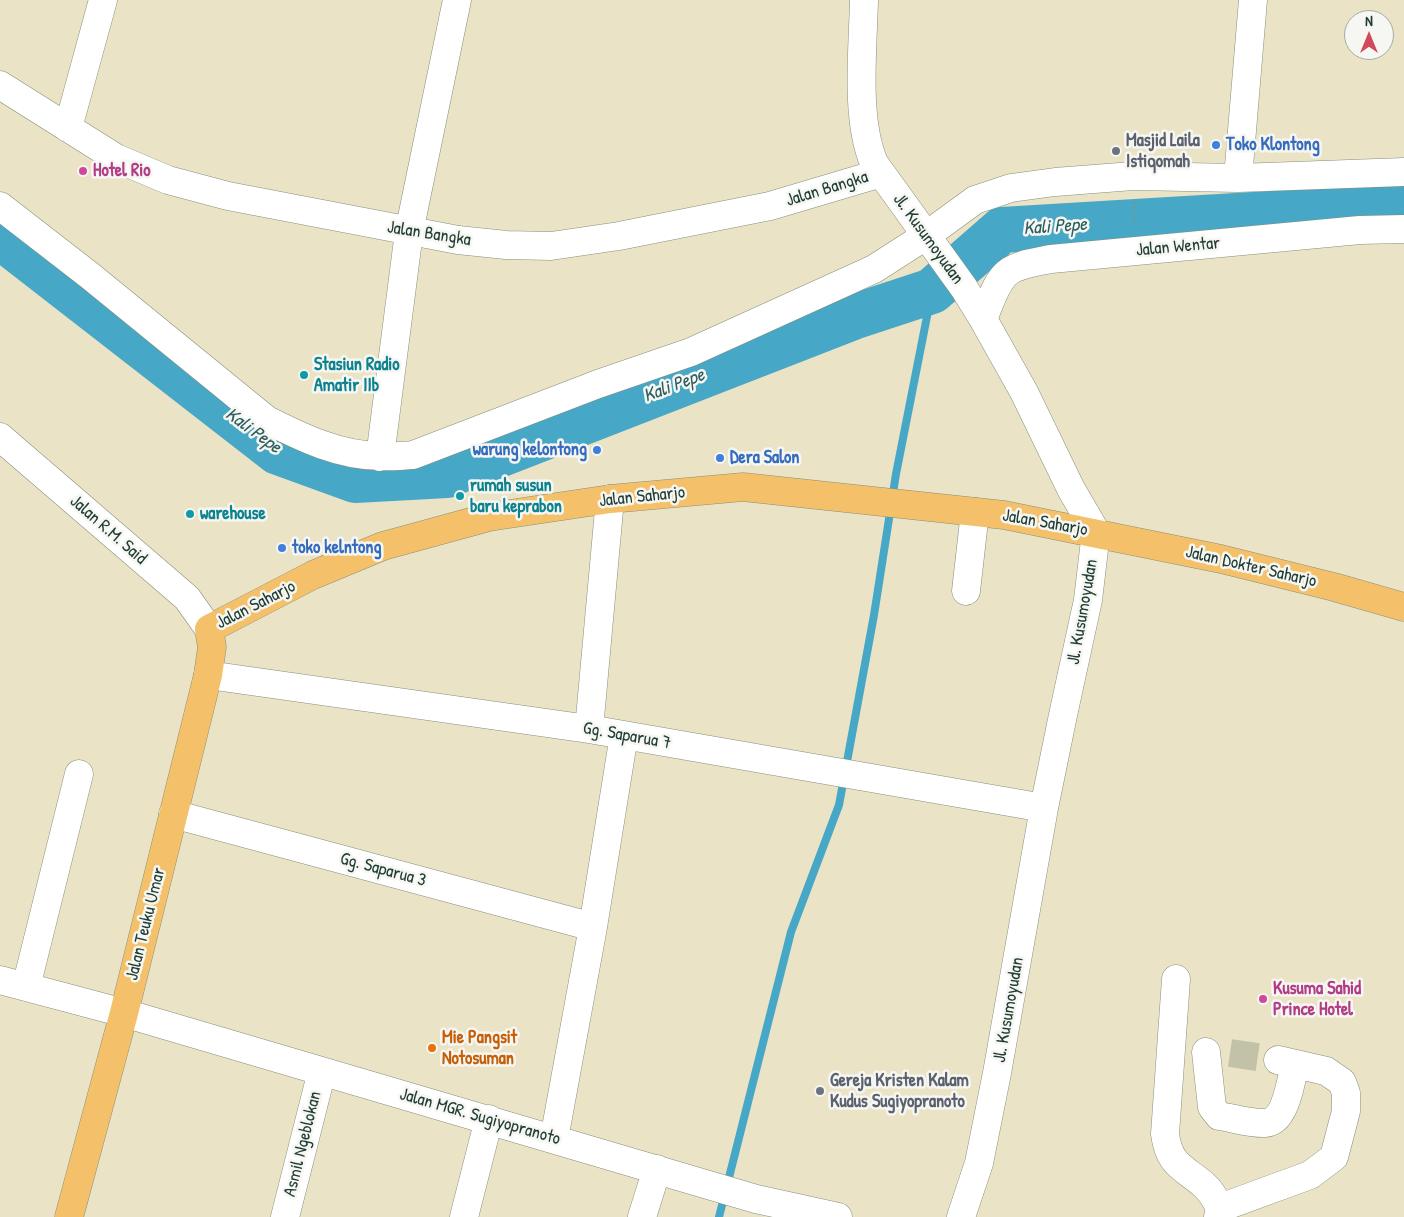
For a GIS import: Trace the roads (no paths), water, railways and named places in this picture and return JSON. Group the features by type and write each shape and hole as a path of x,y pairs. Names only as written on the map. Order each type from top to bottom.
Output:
{"main road":[{"name":"Jalan Saharjo","path":"209,629 313,575 383,546 489,518 610,500 743,487 1004,515 1096,532"},
{"name":"Jalan Dokter Saharjo","path":"1096,532 1221,559 1334,587 1404,607"},
{"name":"Jalan Teuku Umar","path":"69,1217 124,1013 208,675 212,648 209,629"}],"street":[{"path":"68,128 103,0"},
{"path":"380,456 409,232 457,0"},
{"name":"Jl. Kusumoyudan","path":"864,0 862,85 863,107 870,153 880,173 930,239 983,319 1024,392 1071,489 1096,532 1088,600 1062,715 1044,808 998,1073 979,1163 961,1217"},
{"path":"1238,178 1253,0"},
{"name":"Jalan Bangka","path":"0,85 116,158 168,180 228,196 409,232 506,245 551,246 618,236 770,206 880,173"},
{"path":"0,206 89,275 267,420 300,437 333,449 380,456 413,455 598,384 691,352 874,270 930,239 975,200 1011,188 1055,182 1133,176 1238,178 1404,172"},
{"name":"Jalan Wentar","path":"983,319 1004,275 1022,266 1051,259 1360,230 1404,229"},
{"name":"Jalan R.M. Said","path":"0,437 187,598 209,629"},
{"path":"589,729 610,500"},
{"path":"966,591 975,512"},
{"name":"Gg. Saparua 7","path":"208,675 589,729 1044,808"},
{"path":"554,1139 593,927 624,735"},
{"path":"13,984 79,774"},
{"name":"Gg. Saparua 3","path":"173,814 593,927"},
{"path":"1171,1050 1218,1053 1212,1107 1214,1111 1219,1116 1266,1123 1276,1119 1284,1107 1287,1062 1326,1070 1342,1082 1346,1093 1346,1111 1334,1157 1310,1175 1220,1212 1206,1187 1175,1162 1166,1147 1165,1134 1176,979"},
{"name":"Jalan MGR. Sugiyopranoto","path":"13,984 124,1013 695,1180 746,1202 838,1217"},
{"name":"Asmil Ngeblokan","path":"285,1217 322,1070"},
{"path":"464,1217 489,1119"},
{"path":"642,1217 657,1169"}],"waterway":[{"name":"Kali Pepe","path":"0,236 278,452 355,480 447,475 853,317 932,291 1002,230 1404,206"},
{"path":"719,1217 791,932 839,805 874,615 896,474 932,291"}],"tunnel":[{"path":"1230,1053 1278,1060"}],"place":[{"name":"Toko Klontong","path":"1216,145"},
{"name":"Masjid Laila Istiqomah","path":"1116,151"},
{"name":"Hotel Rio","path":"83,171"},
{"name":"Stasiun Radio Amatir IIb","path":"304,375"},
{"name":"warung kelontong","path":"597,450"},
{"name":"Dera Salon","path":"720,458"},
{"name":"rumah susun baru keprabon","path":"460,496"},
{"name":"warehouse","path":"190,514"},
{"name":"toko kelntong","path":"282,548"},
{"name":"Kusuma Sahid Prince Hotel","path":"1263,999"},
{"name":"Mie Pangsit Notosuman","path":"432,1048"},
{"name":"Gereja Kristen Kalam Kudus Sugiyopranoto","path":"820,1091"}]}
